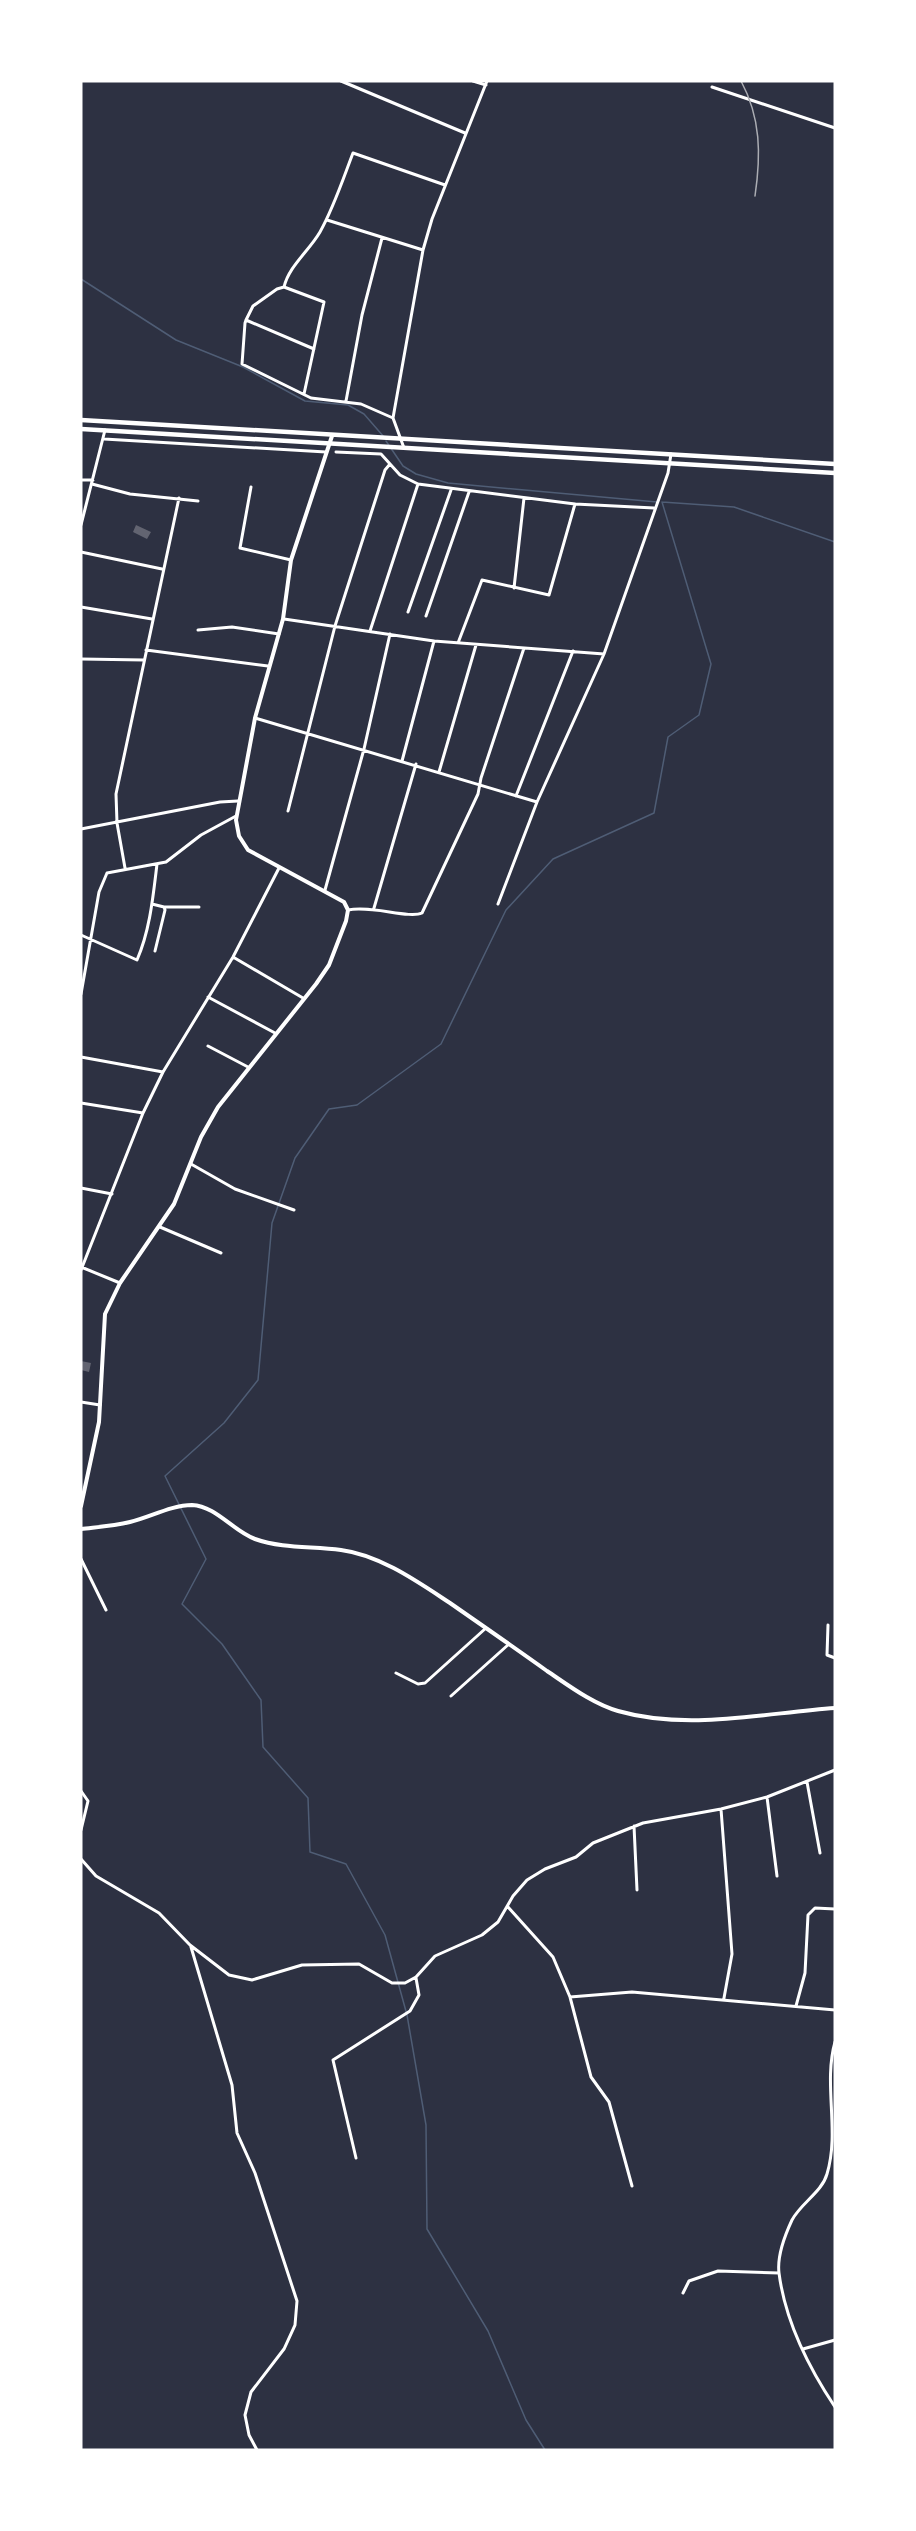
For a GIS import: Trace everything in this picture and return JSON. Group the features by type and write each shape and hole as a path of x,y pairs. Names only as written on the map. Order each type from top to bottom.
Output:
{"main road":[{"path":"81,420 835,464"},
{"path":"81,429 835,473"}],"street":[{"path":"341,81 465,133"},
{"path":"404,448 393,418 423,250 432,219 486,83 473,81"},
{"path":"711,87 835,128"},
{"path":"285,287 288,274 313,244 327,220 353,153 445,185"},
{"path":"327,220 423,250"},
{"path":"346,401 362,315 382,238"},
{"path":"304,395 324,302 285,287 277,289 253,306 243,333 242,364 304,395 366,406 393,418"},
{"path":"246,320 314,349"},
{"path":"81,524 105,430"},
{"path":"81,1506 101,1405 103,1319 120,1283 174,1204 201,1137 218,1107 316,984 334,954 348,910 344,902 325,890 279,868 245,848 237,830 236,816 255,718 283,619 291,560 332,436"},
{"path":"104,439 327,452"},
{"path":"336,452 378,453 405,478 418,484 575,504 654,508"},
{"path":"498,904 537,802 604,654 659,496 671,454"},
{"path":"288,811 335,626 385,470 390,464"},
{"path":"81,480 130,494 198,501"},
{"path":"370,631 418,484"},
{"path":"250,487 240,548 243,551 291,560"},
{"path":"408,612 451,489"},
{"path":"426,616 469,492"},
{"path":"125,868 117,823 116,794 162,569 179,498"},
{"path":"514,588 524,498"},
{"path":"458,643 482,580 548,596 575,504"},
{"path":"81,552 162,569"},
{"path":"81,608 152,619"},
{"path":"283,619 434,641 604,654"},
{"path":"198,630 232,627 279,634"},
{"path":"325,890 364,749 390,634"},
{"path":"402,760 434,641"},
{"path":"440,771 476,645"},
{"path":"348,910 374,908 416,915 422,913 477,797 524,648"},
{"path":"146,650 268,666"},
{"path":"516,796 573,651"},
{"path":"81,659 144,660"},
{"path":"255,718 440,771 537,802"},
{"path":"374,908 416,764"},
{"path":"81,829 220,802 238,801"},
{"path":"81,994 104,877 111,870 170,860 201,835 236,816"},
{"path":"81,935 137,960 152,904 157,864"},
{"path":"120,1283 81,1268 143,1113 163,1072 233,957 279,868"},
{"path":"152,904 164,908 199,907"},
{"path":"155,951 165,914 164,908"},
{"path":"233,957 303,998"},
{"path":"208,997 276,1033"},
{"path":"208,1046 248,1067"},
{"path":"81,1057 163,1072"},
{"path":"81,1103 143,1113"},
{"path":"191,1164 235,1189 294,1210"},
{"path":"81,1188 112,1194"},
{"path":"160,1227 221,1253"},
{"path":"81,1402 101,1405"},
{"path":"81,1529 131,1522 189,1505 205,1508 242,1533 264,1542 279,1546 342,1550 369,1557 402,1573 572,1687 615,1710 644,1717 684,1720 762,1716 835,1708"},
{"path":"81,1559 106,1610"},
{"path":"828,1625 827,1655 835,1658"},
{"path":"396,1673 422,1685 440,1672 486,1628"},
{"path":"451,1696 509,1644"},
{"path":"81,1859 96,1876 159,1913 190,1945 230,1975 252,1980 302,1965 359,1964 392,1983 405,1983 416,1977 435,1956 482,1935 498,1922 513,1896 537,1874 576,1857 593,1844 634,1826 721,1809 767,1797 835,1770"},
{"path":"807,1782 820,1853"},
{"path":"81,1791 88,1801 81,1830"},
{"path":"767,1797 777,1875"},
{"path":"721,1809 732,1954 724,1998"},
{"path":"634,1826 637,1890"},
{"path":"507,1907 553,1957 570,1997 591,2077 609,2102 632,2186"},
{"path":"796,2006 805,1973 808,1915 814,1908 835,1909"},
{"path":"190,1945 232,2085 237,2133 255,2173 297,2301 295,2325 284,2349 251,2392 245,2415 249,2436 256,2450"},
{"path":"356,2158 333,2060 410,2011 419,1995 416,1977"},
{"path":"570,1997 632,1992 724,1998 835,2010"},
{"path":"835,2042 831,2058 831,2132 827,2175 818,2190 798,2210 791,2223 779,2259 779,2272 791,2322 816,2378 835,2406"},
{"path":"683,2293 689,2281 718,2271 779,2272"},
{"path":"803,2349 835,2340"}],"building":[{"path":"136,525 151,532 147,539 133,532"},
{"path":"81,1361 91,1363 89,1372 81,1370"}],"waterway":[{"path":"81,279 176,340 243,367 305,401 348,405 364,414 384,437"},
{"path":"386,441 403,466 416,474 448,483 657,502"},
{"path":"662,502 734,507 835,542"},
{"path":"545,2450 526,2420 488,2331 427,2229 426,2125 407,2015 385,1935 346,1864 310,1852 308,1798 263,1747 261,1700 222,1644 182,1604 206,1559 165,1476 224,1423 258,1380 272,1223 295,1158 329,1109 357,1105 441,1044 506,910 553,859 654,813 668,737 699,715 711,664 662,502"}],"railway":[{"path":"741,81 748,95 758,137 755,196"}]}
